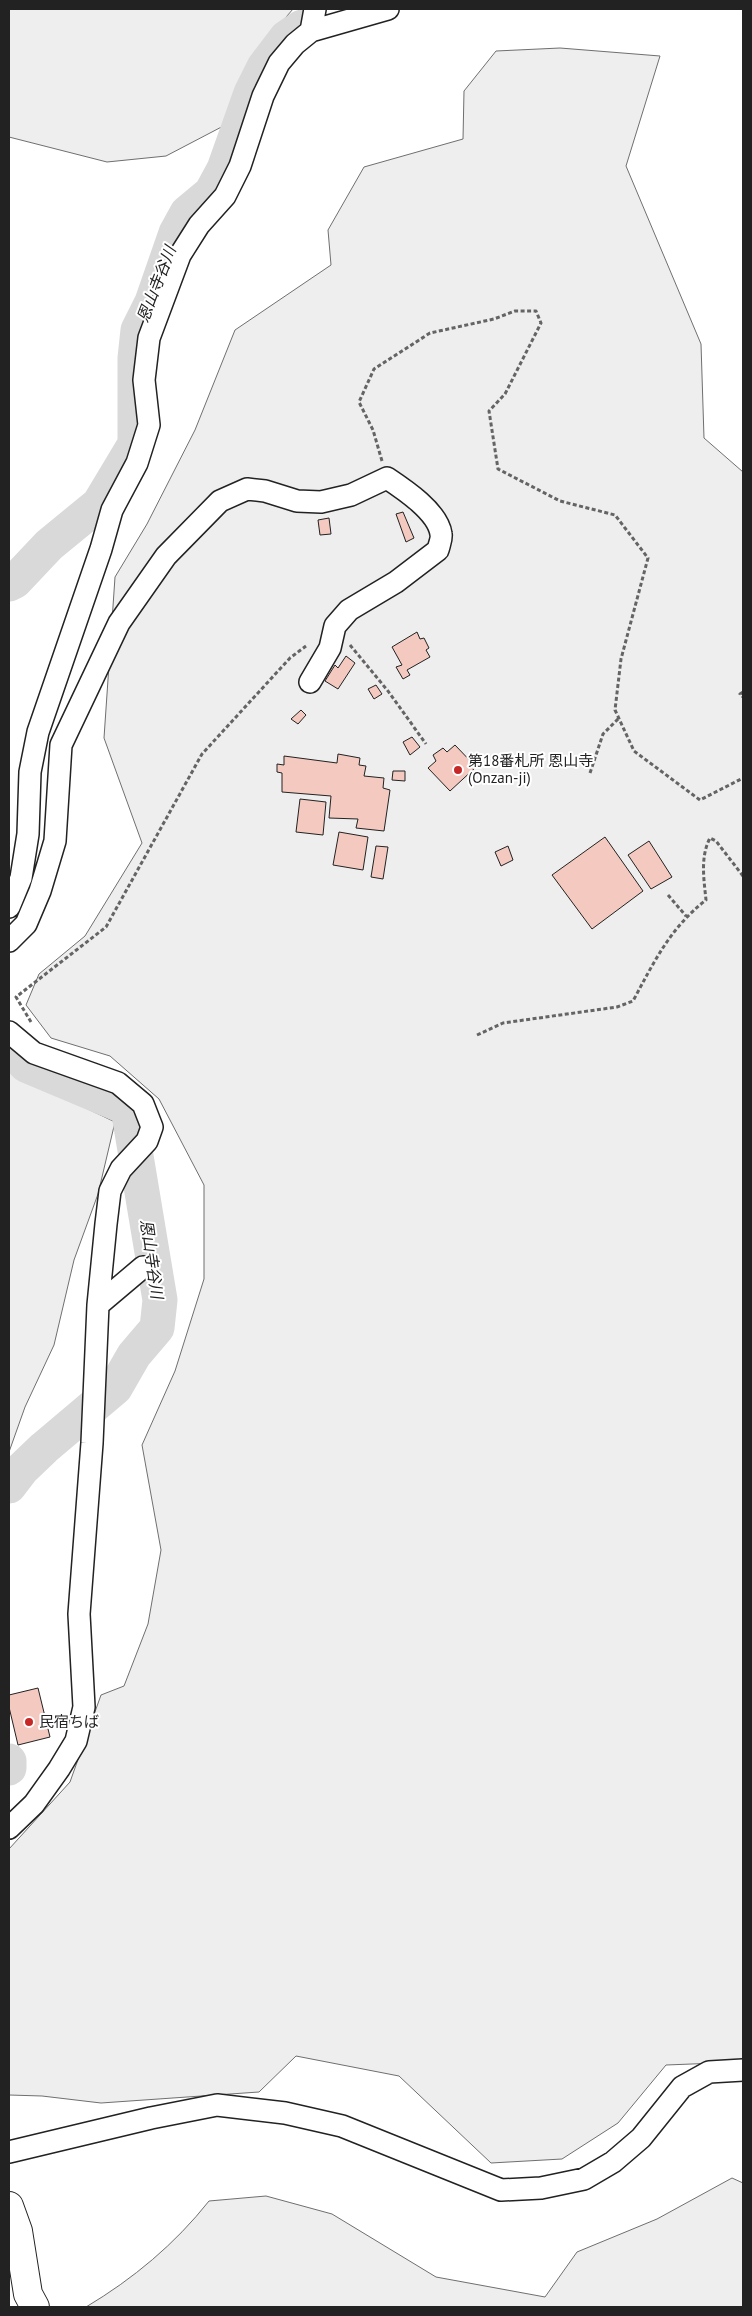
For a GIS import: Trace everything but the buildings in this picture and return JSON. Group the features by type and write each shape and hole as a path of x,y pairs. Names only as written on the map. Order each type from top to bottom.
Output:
{"main road":[{"path":"9,2206 18,2231 28,2294 34,2307"}],"street":[{"path":"312,32 315,9"},
{"path":"9,906 21,878 28,834 30,772 38,732 101,549 112,510 137,464 149,425 144,380 149,338 180,255 199,225 225,196 240,166 263,96 279,63 295,44 312,32 388,9"},
{"path":"9,941 26,924 40,891 55,841 61,745 119,623 166,556 220,501 247,489 265,491 297,501 320,502 351,495 387,478 409,493 436,522 441,535 438,550 396,582 349,610 335,626 330,648 310,682"},
{"path":"9,1032 34,1053 118,1082 142,1104 152,1127 146,1142 121,1169 110,1191 98,1305 92,1443 78,1614 84,1706 76,1741 59,1770 34,1804 9,1828"},
{"path":"98,1305 143,1268"},
{"path":"9,2152 151,2118 217,2105 285,2113 342,2126 501,2190 541,2188 584,2179 613,2162 641,2138 682,2087 709,2072 743,2070"}],"path":[{"path":"387,478 372,430 359,402 374,369 430,333 494,318 515,311 536,310 541,323 505,394 489,411 498,469 560,501 616,515 648,558 621,659 615,710 634,751 700,800 743,778"},
{"path":"33,1025 16,997 106,927 202,754 290,658 335,626 388,691 426,744"},
{"path":"743,692 740,694 743,697"},
{"path":"590,773 603,734 619,718"},
{"path":"477,1035 503,1023 617,1007 633,1001 660,951 686,916 706,900 704,855 710,838 716,840 743,876"},
{"path":"668,895 686,916"}],"shaded area":[{"path":"9,9 293,9 250,59 231,122 166,156 107,162 9,137"},
{"path":"560,48 660,56 626,166 701,344 704,438 743,472 743,2062 666,2065 618,2123 562,2159 491,2163 399,2076 296,2056 259,2092 101,2103 42,2096 9,2095 9,1849 70,1782 101,1695 124,1686 148,1624 161,1550 142,1445 175,1371 204,1279 204,1185 159,1099 110,1056 51,1038 26,1005 39,974 85,936 142,843 104,738 115,577 147,524 195,430 235,330 331,265 328,230 364,167 463,139 464,91 496,51"},
{"path":"9,1063 67,1099 115,1122 98,1194 74,1260 54,1345 25,1407 9,1452"},
{"path":"732,2178 743,2183 743,2307 86,2307 120,2285 152,2260 182,2232 209,2201 266,2196 332,2214 436,2277 545,2297 577,2252 657,2219"}],"waterway":[{"name":"恩山寺谷川","path":"9,584 15,581 49,545 99,504 135,444 135,358 138,330 152,302 176,233 187,213 211,193 224,169 251,93 264,67 286,38 302,27"},
{"name":"恩山寺谷川","path":"9,1047 26,1065 128,1108 160,1300 157,1328 134,1355 115,1388 44,1448 22,1469 9,1486"},
{"name":"恩山寺谷川","path":"9,1761 9,1768"}],"place":[{"name":"第18番札所 恩山寺 (Onzan-ji)","path":"458,770"},
{"name":"民宿ちば","path":"29,1722"}]}
